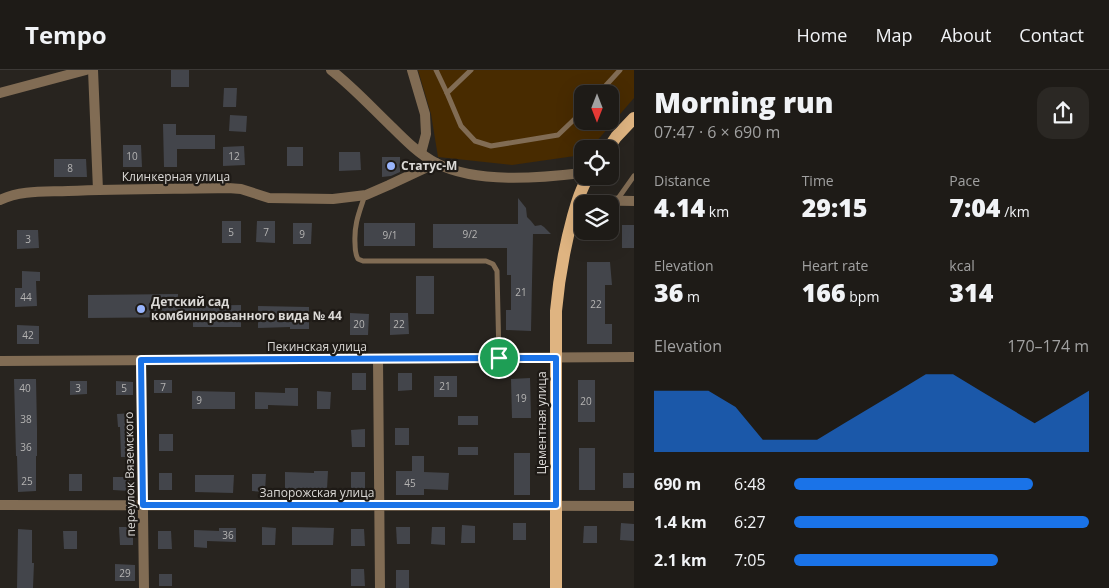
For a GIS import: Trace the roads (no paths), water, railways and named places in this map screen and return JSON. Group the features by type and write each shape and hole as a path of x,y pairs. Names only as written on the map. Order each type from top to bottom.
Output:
{"main road":[{"path":"614,140 634,118"},
{"name":"Цементная улица","path":"556,588 556,312 558,278 574,214"}],"street":[{"path":"0,93 86,70"},
{"path":"93,70 98,190"},
{"path":"331,70 344,80 404,139 436,163 467,174 510,178 574,174"},
{"path":"412,70 425,114 426,134 421,153"},
{"name":"Клинкерная улица","path":"0,200 21,193 228,188 268,198 333,199 366,195 436,163"},
{"path":"619,201 634,201"},
{"name":"Пекинская улица","path":"0,361 634,357"},
{"path":"378,359 380,588"},
{"name":"переулок Вяземского","path":"141,360 144,588"},
{"name":"Запорожская улица","path":"0,505 634,506"}],"lane":[{"path":"436,70 461,126 475,141 492,146 558,135 574,120"},
{"path":"447,93 471,70"},
{"path":"606,85 620,70"},
{"path":"619,197 634,176"},
{"path":"366,195 354,231 355,254 358,259 363,261 486,261 493,264 497,271 499,358"}],"place":[{"name":"Статус-М","path":"391,166"},
{"name":"Детский сад комбинированного вида № 44","path":"141,309"}]}
